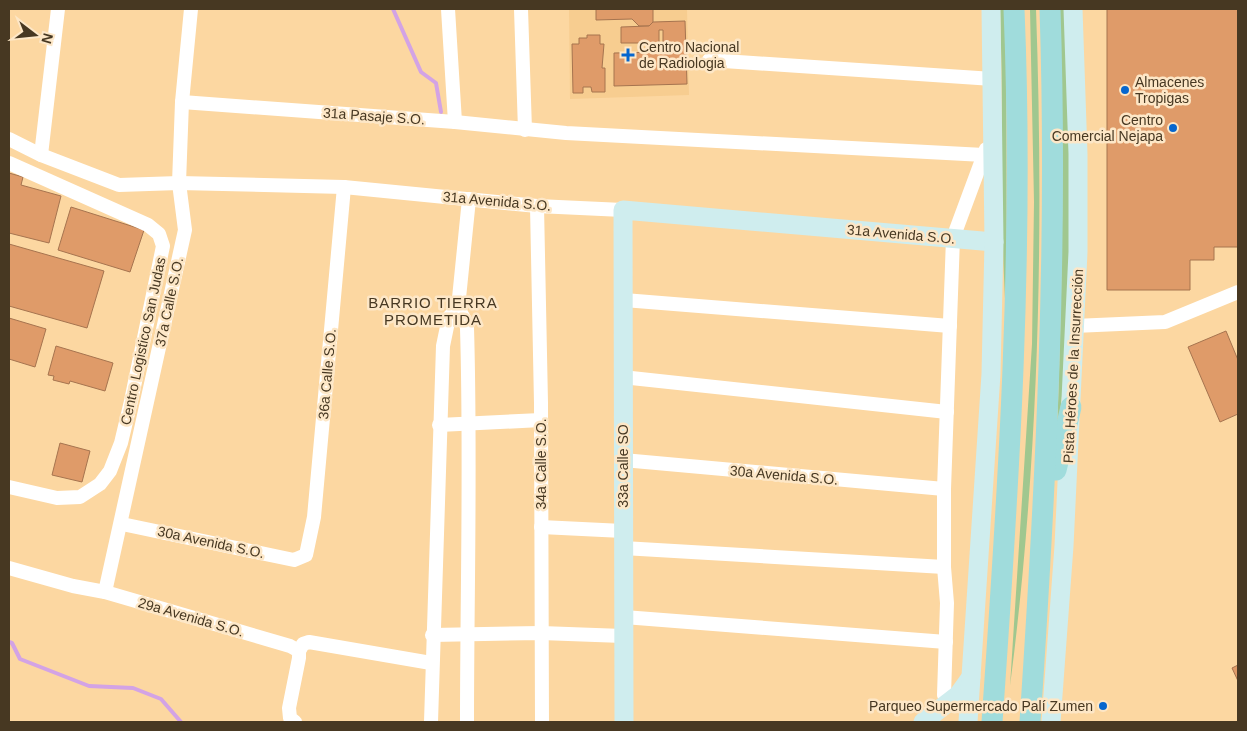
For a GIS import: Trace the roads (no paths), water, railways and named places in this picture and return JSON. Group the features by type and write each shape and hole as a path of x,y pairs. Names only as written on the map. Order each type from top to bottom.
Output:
{"main road":[{"path":"992,722 1003,563 1018,239 1018,86 1014,9"},
{"name":"Pista Héroes de la Insurrección","path":"1030,722 1046,456 1052,285 1054,168 1050,9"},
{"path":"1035,639 1051,546 1057,464 1071,407"}],"street":[{"path":"41,155 58,9"},
{"name":"37a Calle S.O.","path":"105,592 122,524 184,230 179,183 182,102 191,9"},
{"path":"448,9 455,122"},
{"path":"521,9 525,130"},
{"path":"968,722 991,374 994,242 993,79 990,9"},
{"name":"Pista Héroes de la Insurrección","path":"1051,722 1064,546 1078,252 1078,154 1073,9"},
{"path":"709,60 993,79"},
{"name":"31a Pasaje S.O.","path":"182,102 455,122 566,133 984,155"},
{"path":"948,704 944,695 946,642 944,489 953,238 993,134"},
{"name":"31a Avenida S.O.","path":"9,139 41,155 119,185 179,183 344,187 536,206 624,210 994,242"},
{"name":"Centro Logistico San Judas","path":"9,164 148,225 159,234 163,246 121,443 110,471 100,484 80,497 57,498 9,487"},
{"name":"36a Calle S.O.","path":"301,559 306,555 314,517 344,187"},
{"path":"467,722 470,422 467,328 458,308 469,199"},
{"name":"34a Calle S.O.","path":"536,206 541,420 542,722"},
{"name":"33a Calle SO","path":"624,210 622,377 624,722"},
{"path":"993,286 1005,383 1002,472 1003,563"},
{"path":"1074,326 1165,322 1238,292"},
{"path":"624,300 950,326"},
{"path":"431,722 431,663 439,425 444,336 449,317 458,308"},
{"path":"622,377 947,412"},
{"path":"439,425 541,420"},
{"name":"30a Avenida S.O.","path":"623,460 944,489"},
{"name":"30a Avenida S.O.","path":"122,524 294,560 301,559"},
{"path":"541,527 623,540 944,567"},
{"name":"29a Avenida S.O.","path":"9,568 74,586 105,592 290,646 299,651"},
{"path":"624,617 946,642"},
{"path":"432,635 541,633 623,636"},
{"path":"295,722 290,718 289,708 299,651 303,644 309,642 431,663"},
{"path":"926,721 958,695 971,677"}],"waterway":[{"path":"393,9 421,72 436,83 441,112"},
{"path":"9,642 12,643 20,659 89,686 133,688 161,699 181,722"}],"place":[{"name":"Centro Nacional de Radiologia","path":"628,55"},
{"name":"Almacenes Tropigas","path":"1125,90"},
{"name":"Centro Comercial Nejapa","path":"1173,128"},
{"name":"Parqueo Supermercado Palí Zumen","path":"1103,706"}],"district":[{"name":"BARRIO TIERRA PROMETIDA","path":"433,310"}]}
